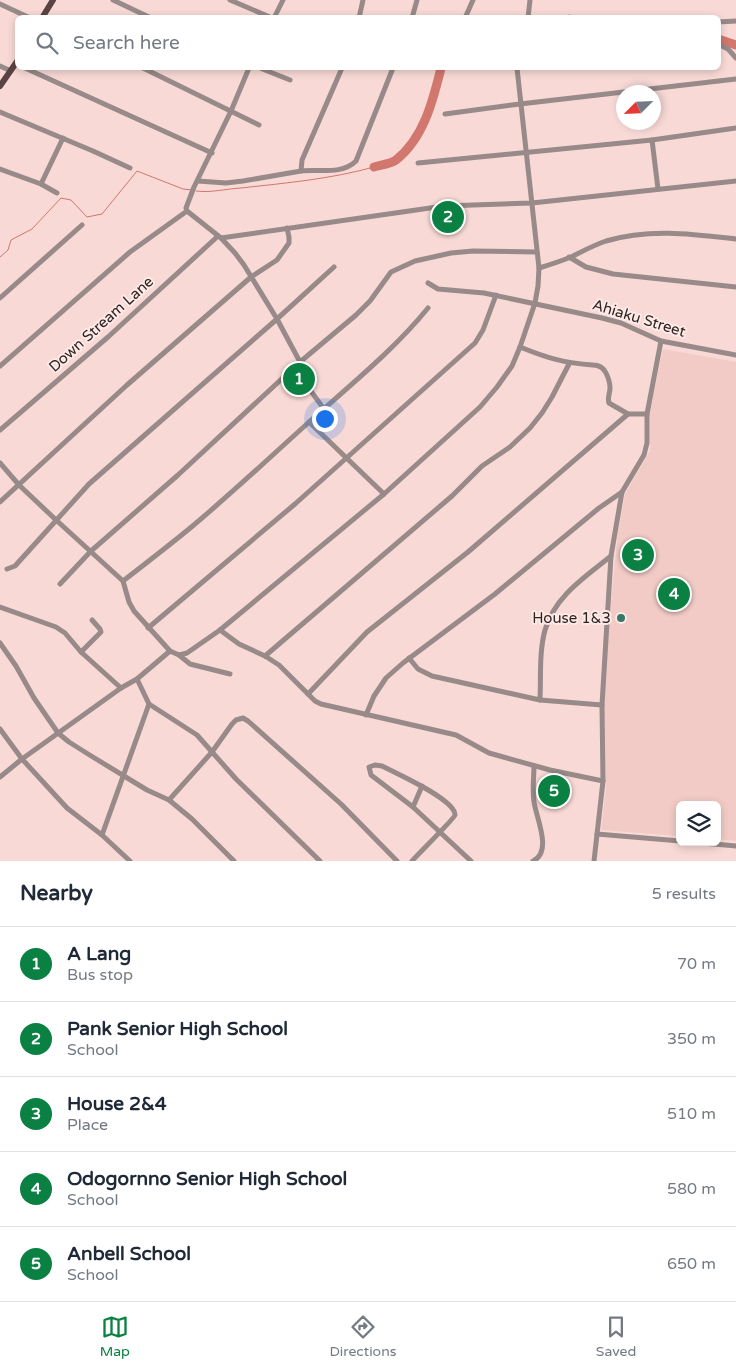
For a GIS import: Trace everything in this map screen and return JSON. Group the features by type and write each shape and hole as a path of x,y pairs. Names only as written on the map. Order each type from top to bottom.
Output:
{"main road":[{"path":"44,15 53,0"},
{"path":"0,86 15,65"}],"street":[{"path":"113,0 145,15"},
{"path":"230,0 266,15"},
{"path":"275,15 284,0"},
{"path":"360,15 363,0"},
{"path":"413,15 417,0"},
{"path":"467,15 473,0"},
{"path":"528,15 530,0"},
{"path":"0,4 24,15"},
{"path":"721,22 736,21"},
{"path":"721,46 728,49 736,58"},
{"path":"0,66 11,71"},
{"path":"29,70 212,152"},
{"path":"147,70 259,126"},
{"path":"187,211 186,208 194,187 249,70"},
{"path":"265,70 290,80"},
{"path":"301,171 302,160 341,70"},
{"path":"198,181 226,183 301,171 341,170 351,166 356,161 392,70"},
{"path":"179,655 194,649 220,630 384,494 480,406 498,387 512,366 535,303 539,268 517,70"},
{"path":"444,114 736,79"},
{"path":"0,112 130,168"},
{"path":"418,163 652,140 736,128"},
{"path":"41,184 63,138"},
{"path":"652,140 658,189"},
{"path":"0,169 41,184 57,193"},
{"path":"220,237 444,206 532,203 736,181"},
{"path":"187,211 220,237 235,253 277,319 300,362 299,371 302,379 324,409"},
{"path":"0,366 130,252 187,211"},
{"path":"0,298 82,225"},
{"path":"0,502 86,421 251,277 277,260 285,250 289,237 287,228"},
{"path":"539,268 569,258 605,241 635,235 680,233 736,239"},
{"name":"Down Stream Lane","path":"0,430 220,237"},
{"path":"60,584 91,551 178,475 300,362 370,302 391,272 405,265 433,256 451,253 473,251 537,252"},
{"path":"569,258 586,267 613,274 646,276 736,288"},
{"path":"7,569 15,566 89,484 334,267"},
{"name":"Ahiaku Street","path":"428,283 438,289 469,291 535,303 621,323 661,341 736,355"},
{"path":"148,628 347,459 475,343 483,330 496,296"},
{"path":"123,581 188,530 246,480 409,331 428,308"},
{"path":"594,861 603,781 602,705 611,556 622,492 644,455 647,414 661,341"},
{"path":"520,347 569,364 598,365 603,368 610,385 608,396 610,403 628,414 647,414"},
{"path":"265,656 452,496 482,466 510,447 530,428 552,397 569,364"},
{"path":"308,694 367,632 468,552 628,414"},
{"path":"309,422 384,494"},
{"path":"0,463 19,485 55,520 123,581 129,602 148,628 170,652 179,655 190,664 230,674"},
{"path":"366,715 374,696 386,678 409,658 495,594 604,504 622,492"},
{"path":"540,700 543,643 545,630 553,612 570,589 611,556"},
{"path":"0,607 56,627 65,633 81,652 121,688"},
{"path":"81,652 101,632 92,620"},
{"path":"220,630 238,644 265,656 287,673 315,701 328,707 456,736 489,752 534,766 603,781"},
{"path":"0,644 58,732 69,742 147,790 170,800 234,861"},
{"path":"0,776 58,732 137,679 170,652"},
{"path":"409,658 418,669 432,676 540,700 602,705"},
{"path":"137,679 149,704 198,735 236,779 320,861"},
{"path":"102,835 149,704"},
{"path":"170,800 212,752 236,720 243,718 341,804 397,861"},
{"path":"0,729 22,758 67,808 102,835 130,861"},
{"path":"412,861 440,832 453,820 455,815 448,803 422,786 382,766 376,765 369,768 371,775 413,807 440,832 471,861"},
{"path":"533,861 541,855 543,844 533,799 534,766"},
{"path":"413,807 422,786"},
{"path":"597,834 676,841"},
{"path":"721,845 736,846"}],"shaded area":[{"path":"663,349 736,362 736,841 721,839 721,801 676,801 676,836 601,830 606,788 604,713 607,648 617,540 625,494 650,451 650,412"}],"waterway":[{"path":"721,40 736,45"},
{"path":"374,167 396,160 414,141 431,105 441,70"},
{"path":"196,191 213,191 308,180 374,167"},
{"path":"0,257 8,250 11,240 32,229 61,198 71,200 87,217 102,214 137,171 183,189 192,190"}],"place":[{"name":"Pank Senior High School","path":"448,217"},
{"name":"A Lang","path":"299,379"},
{"name":"House 2&4","path":"638,555"},
{"name":"Odogornno Senior High School","path":"674,594"},
{"name":"House 1&3","path":"621,618"},
{"name":"Anbell School","path":"554,791"}]}
